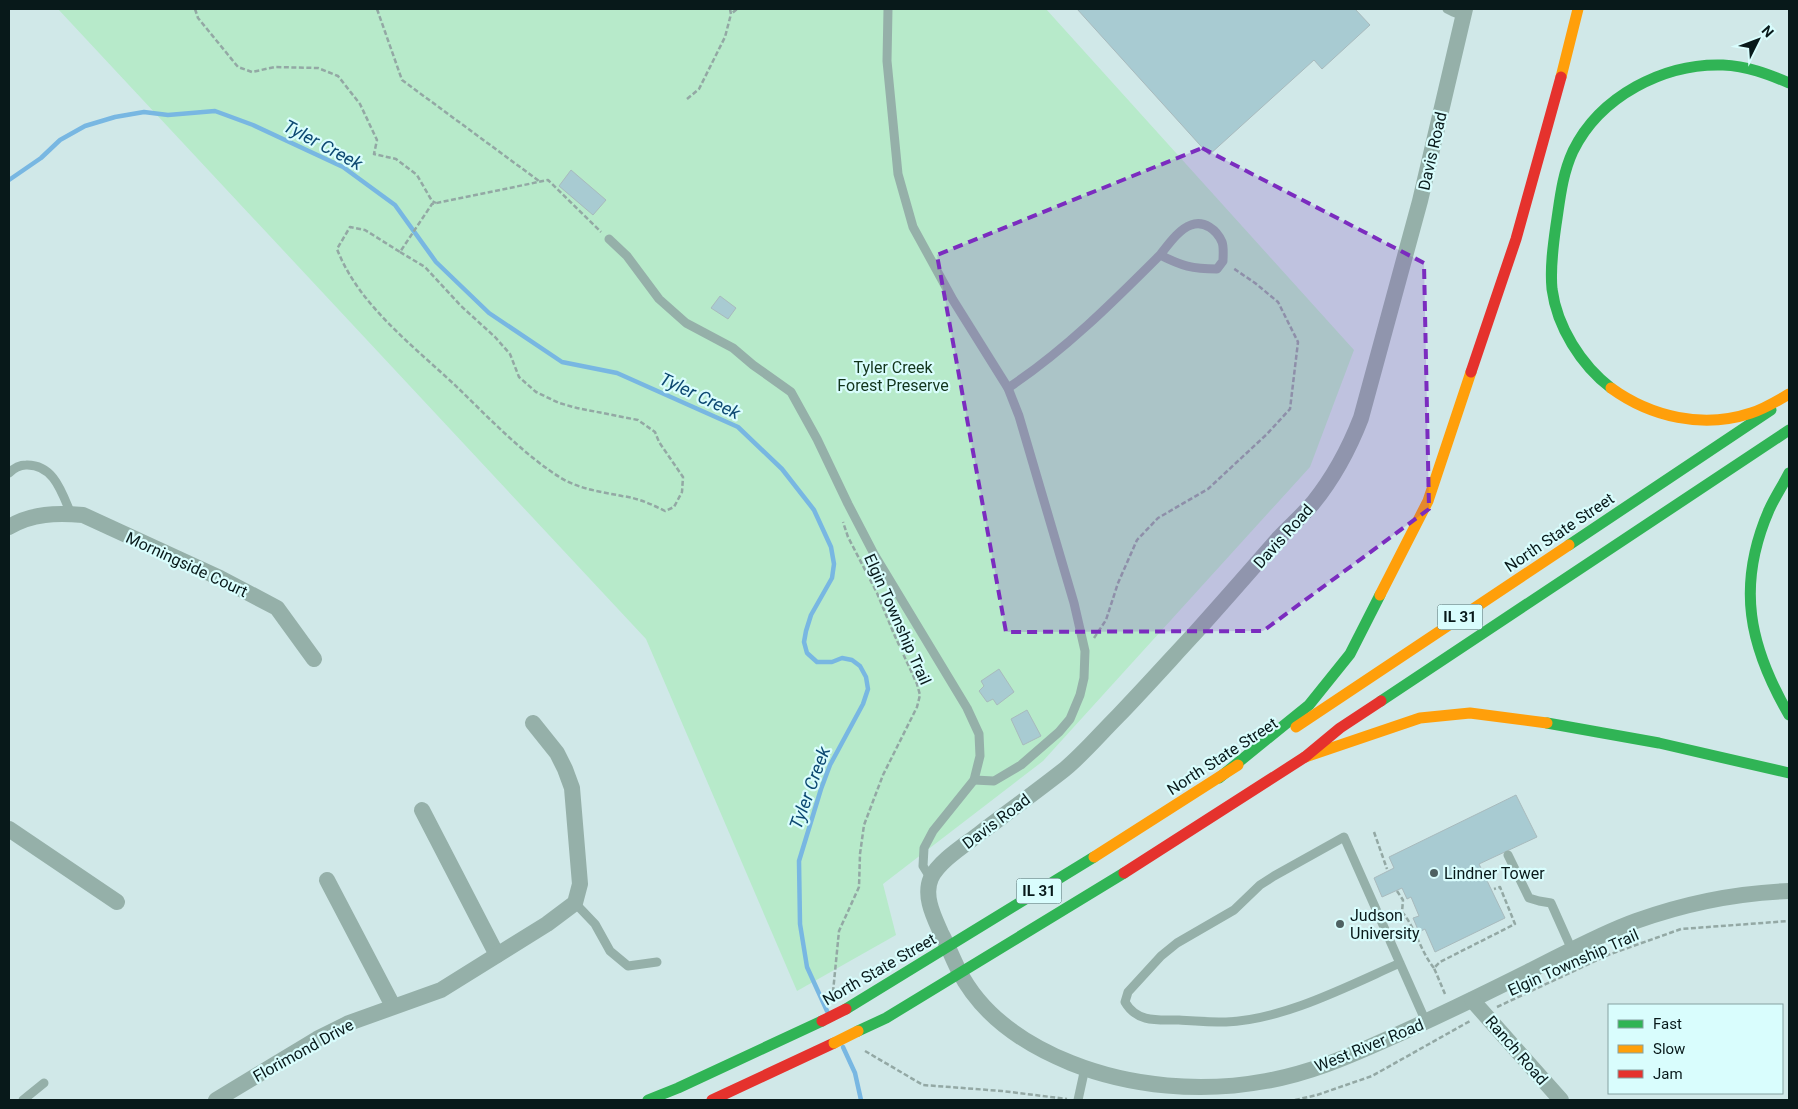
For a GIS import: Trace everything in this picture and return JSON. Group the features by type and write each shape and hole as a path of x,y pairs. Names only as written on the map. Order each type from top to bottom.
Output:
{"main road":[{"path":"1219,778 1309,705 1350,654 1428,501 1516,239 1556,100 1578,9"},
{"path":"1789,83 1756,70 1730,65 1704,65 1682,68 1656,77 1615,100 1603,110 1574,148 1560,192 1551,263 1554,300 1567,335 1576,351 1591,370 1620,396 1665,416 1709,421 1745,415 1760,410 1789,394"},
{"name":"North State Street","path":"648,1100 687,1084 846,1009 949,948 1219,778 1789,398"},
{"name":"IL 31","path":"712,1100 886,1018 1082,900 1305,757 1340,728 1789,430"},
{"path":"1789,473 1769,511 1761,534 1750,575 1749,599 1753,634 1759,653 1766,672 1789,715"},
{"path":"1305,757 1420,718 1470,713 1544,723 1659,743 1789,774"}],"street":[{"name":"Davis Road","path":"931,879 955,852 1065,768 1096,740 1311,506 1339,466 1351,445 1361,418 1418,211 1465,12"},
{"name":"Morningside Court","path":"9,527 34,515 61,513 83,515 220,578 277,608 314,659"},
{"path":"533,723 557,753 572,788 580,884 575,903"},
{"path":"422,810 497,955"},
{"path":"9,829 117,902"},
{"path":"931,879 928,892 930,903 934,918 949,948"},
{"path":"327,880 393,1006"},
{"name":"West River Road","path":"949,948 960,973 982,1005 1007,1028 1027,1042 1085,1068 1135,1080 1176,1086 1208,1087 1268,1081 1331,1064 1454,1009 1606,933 1638,920 1698,903 1756,892 1789,891"},
{"name":"Florimond Drive","path":"216,1100 317,1039 349,1023 441,990 547,924 575,903"},
{"name":"Ranch Road","path":"1472,1000 1561,1100"}],"lane":[{"path":"888,9 887,61 898,174 913,227 953,300 1008,388 1019,416 1074,603 1085,651 1084,678 1080,695 1070,719 1059,732 1021,765 994,781 974,780"},
{"path":"1448,9 1452,12 1465,12"},
{"path":"1008,388 1044,363 1120,294 1182,230 1191,224 1205,224 1216,232 1223,244 1223,262 1217,268 1200,269 1183,266 1160,254"},
{"path":"609,239 627,256 659,299 686,323 733,348 791,392 817,439 874,554 967,708 979,734 980,756 974,780 933,831 924,848 923,866 931,879"},
{"path":"9,473 21,465 34,465 46,470 55,479 72,514"},
{"path":"1400,963 1293,1008 1227,1022 1149,1019 1135,1014 1125,1002 1128,992 1161,956 1177,942 1234,910 1260,885 1274,876 1344,837 1400,963 1426,1022"},
{"path":"1508,854 1529,898 1539,902 1551,903 1572,950"},
{"path":"575,903 595,924 610,951 628,966 657,962"},
{"path":"1078,1100 1085,1068"},
{"path":"23,1100 44,1083"}],"path":[{"path":"195,9 198,18 238,67 252,72 275,67 318,68 338,76 360,104 373,131 377,140 374,154 396,159 417,175 432,201 437,204"},
{"path":"377,9 402,80 540,182"},
{"path":"687,99 699,88 725,37 731,14 730,9"},
{"path":"731,14 737,9"},
{"path":"400,252 432,204 548,180 609,239"},
{"path":"350,227 365,230 400,252 424,266 510,354 519,377 536,392 559,403 577,408 638,420 655,432 659,442 683,477 682,492 674,507 665,511 643,501 597,492 562,478 547,467 513,439 390,325 352,279 343,266 337,249 350,227"},
{"path":"1085,651 1106,620 1118,583 1137,540 1158,518 1208,489 1267,434 1290,409 1298,342 1278,302 1255,283 1223,262"},
{"name":"Elgin Township Trail","path":"832,994 840,931 859,887 860,854 864,825 883,776 917,707 920,695 918,684 877,593 848,537 843,523 843,515 848,504"},
{"path":"1374,832 1387,869"},
{"path":"1434,968 1440,962 1515,924 1500,887 1494,889"},
{"path":"1397,891 1403,900 1402,912 1408,919 1421,950 1434,968 1436,976 1463,1026"},
{"name":"Elgin Township Trail","path":"1295,1100 1317,1095 1372,1076 1484,1013 1608,955 1681,929 1789,921"},
{"path":"860,1048 923,1085 1002,1091 1078,1100"}],"highlighted area":[{"path":"1202,148 1424,263 1429,509 1263,631 1006,632 937,255"}],"green space":[{"name":"Tyler Creek Forest Preserve","path":"58,9 1046,9 1354,350 1310,467 1043,761 883,884 896,935 797,991 646,639"}],"building":[{"path":"1077,9 1355,9 1370,25 1322,69 1314,60 1209,155"},
{"path":"571,170 606,200 593,215 559,186"},
{"path":"720,296 736,308 728,319 711,308"},
{"path":"999,669 1014,692 997,705 993,699 987,702 979,691 984,686 981,681"},
{"path":"1027,710 1041,736 1023,745 1011,719"},
{"name":"Lindner Tower","path":"1516,795 1537,837 1479,864 1505,918 1435,952 1425,929 1419,932 1413,918 1419,916 1411,897 1407,899 1402,888 1382,897 1374,878 1394,868 1389,857"}],"waterway":[{"name":"Tyler Creek","path":"9,180 41,158 60,140 85,126 115,117 144,112 168,115 215,111 253,125 343,167 395,205 436,262 489,313 562,362 617,373 738,427 782,469 814,510 831,547 834,564 832,578 811,615 806,631 804,642 807,653 817,662 832,662 842,658 852,660 860,666 866,677 868,689 863,704 830,765 799,861 800,924 807,967 827,1011"},
{"name":"Tyler Creek","path":"843,1047 855,1073 861,1100"}],"traffic: fast":[{"path":"1611,388 1580,357 1572,344 1559,317 1552,289 1552,257 1559,206 1564,178 1573,151 1585,131 1617,99 1657,77 1678,70 1701,66 1732,66 1757,71 1789,83"},
{"path":"1569,545 1771,410"},
{"path":"1381,701 1789,430"},
{"path":"1789,473 1769,510 1759,538 1750,590 1756,640 1764,665 1789,715"},
{"path":"1219,778 1309,705 1350,654 1380,595"},
{"path":"1547,723 1659,743 1789,773"},
{"path":"846,1009 1094,857"},
{"path":"858,1031 886,1018 1124,873"},
{"path":"648,1100 822,1021"}],"traffic: slow":[{"path":"1561,77 1578,9"},
{"path":"1380,595 1428,501 1471,372"},
{"path":"1611,388 1627,398 1660,413 1696,420 1733,418 1751,413 1789,394"},
{"path":"1296,727 1569,545"},
{"path":"1305,757 1420,718 1470,713 1547,723"},
{"path":"1094,857 1238,765"},
{"path":"834,1043 858,1031"}],"traffic: jam":[{"path":"1471,372 1516,239 1561,77"},
{"path":"1124,873 1305,757 1340,728 1381,701"},
{"path":"822,1021 846,1009"},
{"path":"712,1100 834,1043"}],"place":[{"name":"Lindner Tower","path":"1434,873"},
{"name":"Judson University","path":"1340,924"}]}
